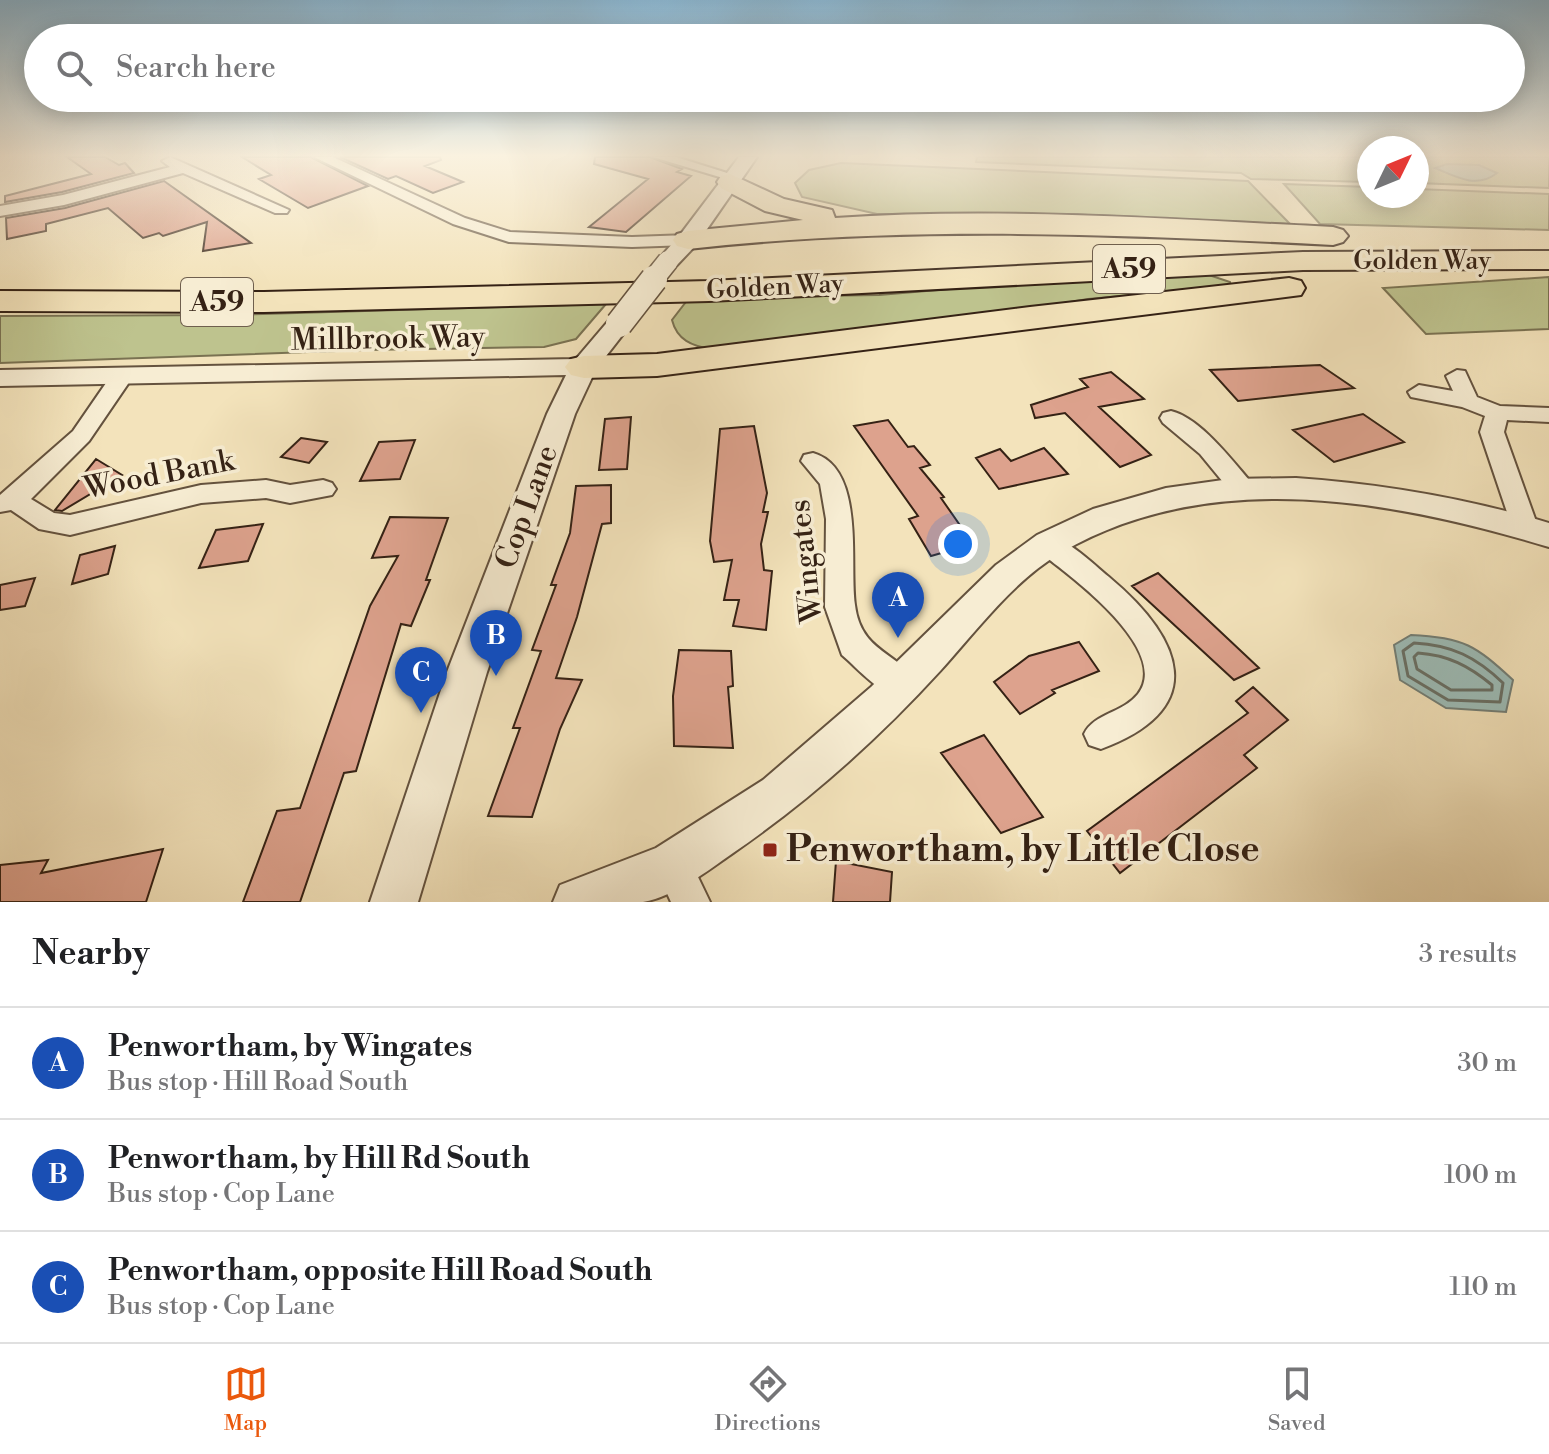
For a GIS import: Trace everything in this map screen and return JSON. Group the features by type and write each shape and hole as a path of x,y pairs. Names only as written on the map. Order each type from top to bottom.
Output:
{"highway":[{"path":"762,199 795,212 899,225"},
{"path":"678,250 739,233 987,223 1422,239"},
{"name":"Golden Way","path":"0,283 520,277 1422,239 1549,241"},
{"name":"Golden Way","path":"0,301 264,302 464,298 709,291 1303,261 1549,260"},
{"path":"584,367 657,365 1030,317 1435,273 1549,267"}],"street":[{"path":"0,211 67,199"},
{"path":"256,199 281,210"},
{"path":"412,199 459,221 509,237 632,242 678,250"},
{"name":"Cop Lane","path":"394,902 467,672 561,414 584,367 717,199"},
{"name":"Millbrook Way","path":"0,378 584,367"},
{"path":"7,502 81,436 123,375"},
{"path":"1457,376 1468,401"},
{"path":"1419,392 1468,401 1497,413 1549,415"},
{"path":"1497,413 1492,432 1537,531"},
{"path":"1171,418 1208,448 1241,487"},
{"name":"Wingates","path":"813,461 832,482 839,519 840,607 853,646 901,685"},
{"path":"577,902 673,865 779,796 901,685 974,609 1049,545 1101,520 1146,505 1241,487 1362,493 1476,514 1537,531"},
{"name":"Wood Bank","path":"7,502 48,522 70,525 201,494 266,489 290,494 323,489"},
{"path":"1049,545 1118,600 1145,632 1157,656 1160,686 1152,702 1133,719 1101,734"},
{"path":"673,865 691,902"}],"green space":[{"path":"811,199 1266,199 1290,224 1074,214 877,214"},
{"path":"1298,199 1357,199 1357,208 1429,208 1429,199 1549,199 1549,230 1320,224"},
{"path":"1206,274 1230,282 1231,286 1088,299 954,321 711,349 686,341 672,320 689,298 879,295 1055,280"},
{"path":"1549,277 1549,329 1426,334 1383,288"},
{"path":"606,304 576,339 544,347 0,363 0,316 229,315"}],"water":[{"path":"1411,635 1457,641 1489,659 1513,680 1506,712 1446,708 1400,680 1394,645"}],"building":[{"path":"98,199 189,199 251,243 203,251 207,222 163,236 159,233 143,238 108,208 46,224 46,231 7,239 6,218"},
{"path":"293,199 332,199 308,208"},
{"path":"623,199 664,199 626,232 589,227"},
{"path":"1320,365 1354,388 1238,401 1210,370"},
{"path":"1111,372 1144,399 1099,407 1151,455 1120,467 1065,413 1035,418 1031,405 1088,387 1080,379"},
{"path":"1363,414 1404,442 1334,462 1293,430"},
{"path":"631,417 627,469 599,470 605,419"},
{"path":"888,420 908,447 914,446 930,465 920,468 944,497 941,498 973,544 931,556 909,519 918,516 854,426"},
{"path":"754,426 767,493 763,512 768,512 761,544 764,570 772,571 766,630 733,626 739,600 724,600 732,560 714,562 710,541 720,429"},
{"path":"301,438 327,442 309,463 281,457"},
{"path":"415,440 400,479 360,481 379,442"},
{"path":"1044,448 1068,474 999,489 976,458 1000,449 1011,461"},
{"path":"96,459 122,475 62,511 55,510"},
{"path":"611,485 611,523 602,524 577,617 556,678 582,680 560,729 532,817 488,816 520,728 513,728 541,651 532,650 556,585 551,585 570,533 576,486"},
{"path":"390,517 448,518 426,580 430,580 411,626 401,624 356,771 344,773 300,902 243,902 277,811 300,808 370,606 398,556 372,558"},
{"path":"263,524 248,561 199,568 216,530"},
{"path":"115,546 108,574 72,584 80,555"},
{"path":"1158,573 1259,668 1234,680 1132,586"},
{"path":"35,578 25,606 0,610 0,585"},
{"path":"1079,642 1099,671 1052,690 1055,693 1020,714 994,682 1029,656"},
{"path":"679,650 731,651 733,686 728,687 733,748 674,746 673,696"},
{"path":"1253,687 1288,720 1244,755 1257,768 1120,873 1087,831 1248,713 1236,701"},
{"path":"984,735 1043,817 1001,833 941,753"},
{"path":"163,849 146,902 0,902 0,865 48,860 41,873"},
{"path":"836,861 892,872 890,902 833,902"}],"place":[{"name":"Penwortham, by Wingates","path":"898,638"},
{"name":"Penwortham, by Hill Rd South","path":"496,676"},
{"name":"Penwortham, opposite Hill Road South","path":"421,713"},
{"name":"Penwortham, by Little Close","path":"770,850"}]}
